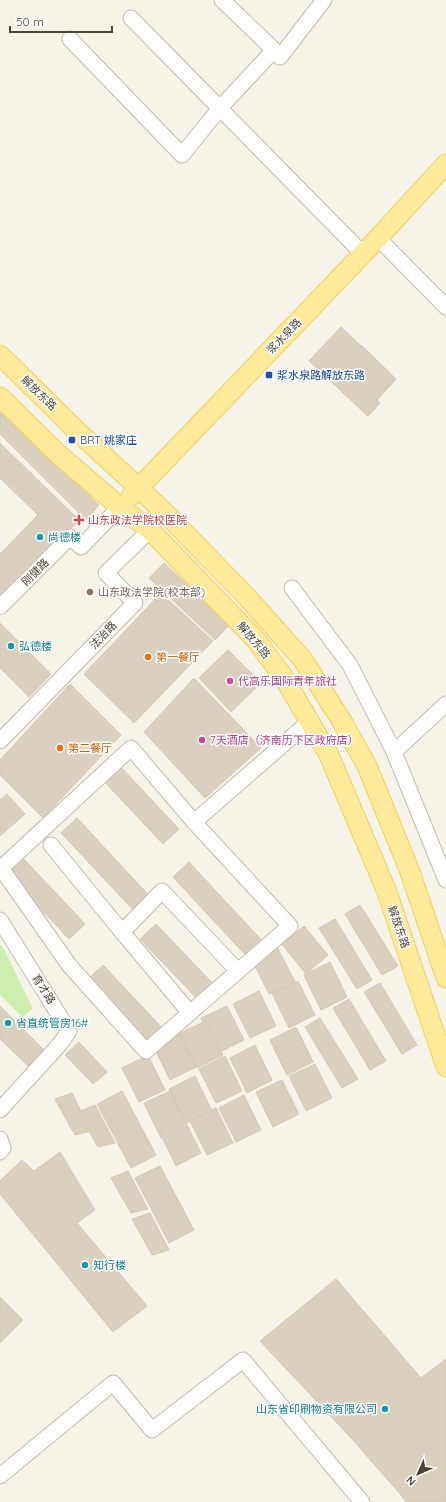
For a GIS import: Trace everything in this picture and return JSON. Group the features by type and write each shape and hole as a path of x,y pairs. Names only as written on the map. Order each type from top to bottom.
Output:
{"main road":[{"name":"浆水泉路","path":"120,507 363,254 446,164"},
{"name":"解放东路","path":"0,355 79,433 139,488 246,596 303,660 343,723 367,766 410,872 446,978"},
{"name":"解放东路","path":"0,397 58,454 120,507 150,530 256,640 284,678 329,755 387,892 446,1067"}],"street":[{"path":"70,39 182,155 220,108 274,50 222,0"},
{"path":"280,57 324,0"},
{"path":"131,18 363,254"},
{"path":"378,238 446,307"},
{"name":"刚健路","path":"0,607 70,537 81,546 120,507"},
{"name":"法治路","path":"0,741 135,603 106,572 150,530"},
{"path":"292,588 350,664 394,752 446,880"},
{"path":"394,752 446,704"},
{"path":"194,822 309,722"},
{"path":"131,748 194,822 290,926 146,1051 69,965 1,868 131,748"},
{"path":"51,845 190,1013"},
{"path":"122,932 162,891 238,971"},
{"name":"育才路","path":"0,920 69,1031 60,1044 0,1110"},
{"path":"0,1139 3,1148 0,1152"},
{"path":"0,1476 113,1383 152,1430 243,1360 362,1502"}],"green space":[{"path":"0,945 4,949 33,1009 22,1017 0,995"}],"building":[{"path":"341,327 396,379 377,400 380,403 368,416 309,361"},
{"path":"361,345 396,379 384,392 379,387 372,395 380,403 368,416 325,375 339,361 347,369 353,362 348,358"},
{"path":"2,412 99,505 86,520 0,434 0,414"},
{"name":"尚德楼","path":"0,443 79,520 0,602 0,554 38,515 0,478"},
{"path":"164,563 230,624 215,640 149,578"},
{"name":"第一餐厅","path":"161,593 213,641 134,723 84,674"},
{"name":"弘德楼","path":"0,623 51,674 29,697 0,668"},
{"name":"代高乐国际青年旅社","path":"228,650 261,683 231,712 199,678"},
{"name":"7天酒店（济南历下区政府店）","path":"194,678 261,748 205,798 144,732"},
{"name":"第二餐厅","path":"70,684 121,735 43,818 0,775 0,760"},
{"path":"116,762 179,829 163,844 100,777"},
{"path":"7,794 25,814 0,836 0,800"},
{"path":"77,818 154,901 138,915 61,833"},
{"path":"22,857 85,924 69,939 6,872"},
{"path":"189,862 266,945 250,960 173,877"},
{"path":"360,905 398,966 382,975 345,914"},
{"path":"335,919 372,980 357,989 319,928"},
{"path":"156,924 220,991 204,1006 140,939"},
{"path":"304,926 328,955 306,974 282,944"},
{"path":"277,947 295,982 269,994 252,960"},
{"path":"330,962 347,997 321,1010 304,975"},
{"path":"103,965 166,1032 150,1047 87,980"},
{"path":"298,981 315,1015 289,1028 272,993"},
{"path":"380,983 417,1045 402,1054 364,992"},
{"path":"259,991 276,1026 250,1038 233,1004"},
{"path":"349,999 386,1061 370,1070 333,1008"},
{"name":"省直统管房16#","path":"0,1006 44,1050 28,1066 0,1039"},
{"path":"227,1006 244,1040 218,1053 201,1018"},
{"path":"320,1018 358,1079 342,1088 305,1027"},
{"path":"206,1021 223,1055 197,1068 180,1033"},
{"path":"296,1027 313,1062 287,1075 270,1040"},
{"path":"179,1033 196,1067 170,1080 153,1045"},
{"path":"79,1042 107,1072 93,1084 65,1055"},
{"path":"255,1045 272,1080 247,1093 230,1058"},
{"path":"148,1055 165,1090 139,1102 122,1068"},
{"path":"225,1056 242,1091 216,1103 199,1069"},
{"path":"315,1064 332,1098 306,1111 289,1076"},
{"path":"195,1076 212,1111 187,1123 169,1089"},
{"path":"282,1080 299,1114 273,1127 256,1092"},
{"path":"122,1091 156,1155 131,1168 97,1104"},
{"path":"170,1091 187,1126 161,1138 144,1103"},
{"path":"72,1093 91,1131 75,1135 55,1099"},
{"path":"244,1095 261,1130 236,1142 219,1108"},
{"path":"95,1105 115,1143 98,1147 78,1112"},
{"path":"216,1108 233,1143 207,1155 190,1121"},
{"path":"184,1119 201,1153 176,1166 159,1131"},
{"name":"知行楼","path":"60,1152 95,1210 77,1223 147,1306 113,1332 0,1194 0,1181 22,1160 34,1171"},
{"path":"160,1166 194,1230 169,1243 135,1178"},
{"path":"128,1171 148,1209 131,1213 111,1178"},
{"path":"150,1213 169,1250 152,1255 132,1219"},
{"name":"山东省印刷物资有限公司","path":"336,1279 421,1378 446,1359 446,1502 407,1502 353,1440 260,1341"},
{"path":"0,1297 23,1320 0,1343"}],"place":[{"name":"浆水泉路解放东路","path":"269,375"},
{"name":"BRT 姚家庄","path":"72,440"},
{"name":"山东政法学院校医院","path":"79,520"},
{"name":"尚德楼","path":"40,537"},
{"name":"山东政法学院(校本部)","path":"90,592"},
{"name":"弘德楼","path":"11,646"},
{"name":"第一餐厅","path":"148,657"},
{"name":"代高乐国际青年旅社","path":"230,681"},
{"name":"7天酒店（济南历下区政府店）","path":"202,740"},
{"name":"第二餐厅","path":"60,748"},
{"name":"省直统管房16#","path":"8,1023"},
{"name":"知行楼","path":"85,1265"},
{"name":"山东省印刷物资有限公司","path":"385,1409"}]}
